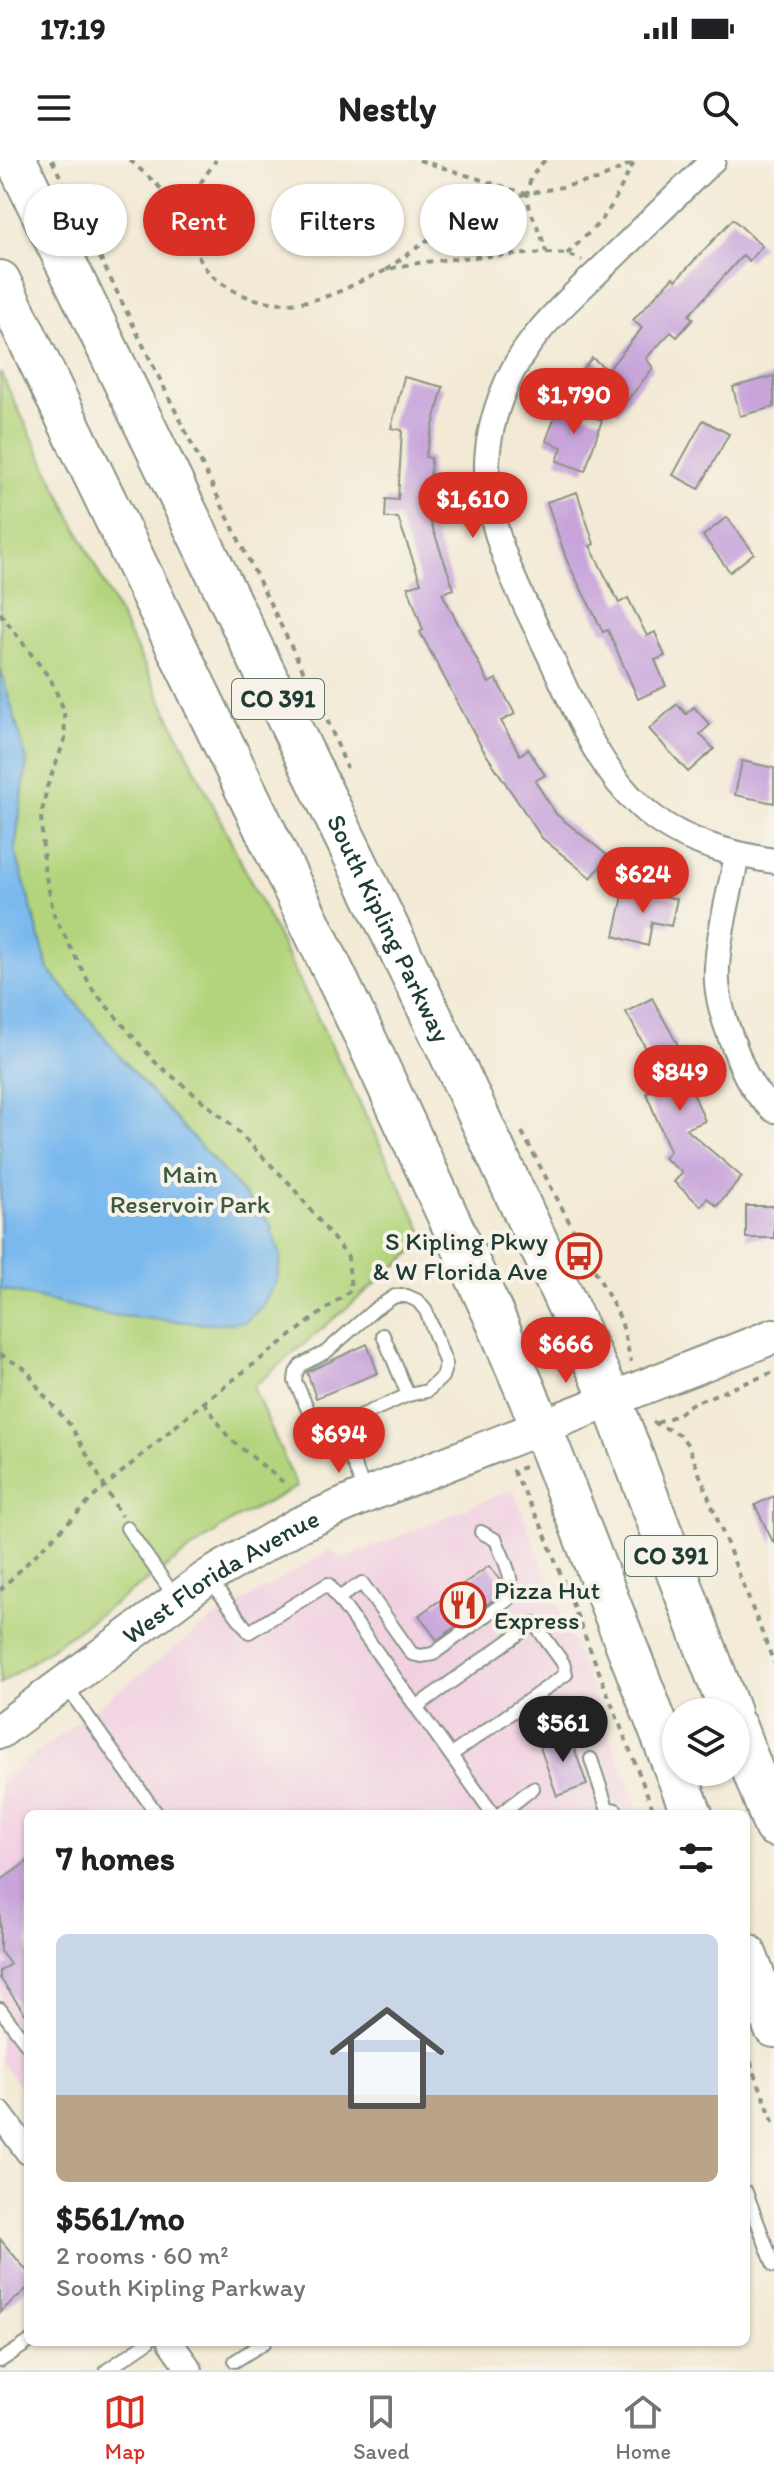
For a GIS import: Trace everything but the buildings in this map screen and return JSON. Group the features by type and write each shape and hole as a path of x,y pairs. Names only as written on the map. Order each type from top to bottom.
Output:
{"main road":[{"name":"South Kipling Parkway","path":"16,160 454,1061 611,1399 725,1698"},
{"name":"CO 391","path":"0,281 372,1052 482,1288 541,1426 690,1810"},
{"path":"750,1763 774,1826"},
{"path":"750,1964 774,2027"}],"street":[{"path":"713,160 538,332 507,381 496,413 489,446 487,485 499,543 515,583 609,773 642,809 665,826 694,841 737,855 774,861"},
{"path":"737,855 717,982 724,1020 742,1067 757,1093 774,1110"},
{"name":"West Florida Avenue","path":"0,1731 208,1577 288,1530 367,1495 774,1336"},
{"path":"0,2114 24,2147"},
{"path":"173,2346 190,2370"}],"lane":[{"path":"395,1296 407,1296 418,1301 426,1311 446,1364 442,1377 427,1391 408,1395 319,1434 295,1381 301,1365 326,1352 375,1309 395,1296"},
{"path":"383,1335 408,1395"},
{"path":"337,1426 367,1495"},
{"path":"127,1528 177,1599"},
{"path":"338,1598 362,1583 412,1654 433,1654 509,1599 513,1588 511,1578 496,1540 481,1532"},
{"path":"208,1577 249,1632 328,1584 490,1810"},
{"path":"416,1707 534,1623 563,1663 566,1674 451,1755"},
{"path":"64,1684 154,1810"},
{"path":"591,1759 607,1810"},
{"path":"505,1810 533,1788"},
{"path":"0,2009 24,2041"},
{"path":"750,2203 774,2266"},
{"path":"0,2361 24,2345"},
{"path":"107,2370 142,2346"},
{"path":"235,2361 259,2346"}],"path":[{"path":"130,160 155,184"},
{"path":"200,184 216,160"},
{"path":"419,160 495,184"},
{"path":"527,189 529,178 545,160"},
{"path":"527,194 597,180 633,162"},
{"path":"567,254 587,237 607,213 633,162"},
{"path":"527,197 546,253"},
{"path":"385,271 420,244"},
{"path":"197,256 210,274 239,294 269,303 331,295 401,266 486,256 567,254 599,270"},
{"path":"0,613 51,680 64,710 65,739 47,787 41,817 44,867 54,915 92,989 155,1062 228,1122 290,1184 348,1257 351,1290 204,1402 105,1487 0,1590"},
{"path":"0,1354 27,1370 41,1392 71,1426 127,1528"},
{"path":"774,1372 654,1422 680,1435 688,1445 774,1663"},
{"path":"204,1402 229,1438 283,1482"},
{"path":"513,1471 542,1527 653,1810"},
{"path":"750,2061 774,2124"}],"shaded area":[{"path":"513,1489 638,1810 24,1810 24,2093 0,2060 0,1781 210,1621 330,1550 344,1559"}],"green space":[{"name":"Main Reservoir Park","path":"0,372 427,1240 253,1387 297,1487 233,1520 0,1684"}],"water":[{"path":"0,667 27,760 15,850 49,970 132,1071 270,1223 281,1257 277,1280 262,1306 245,1322 208,1324 108,1315 0,1289"}],"place":[{"name":"S Kipling Pkwy & W Florida Ave","path":"579,1256"},
{"name":"Pizza Hut Express","path":"463,1605"}]}
